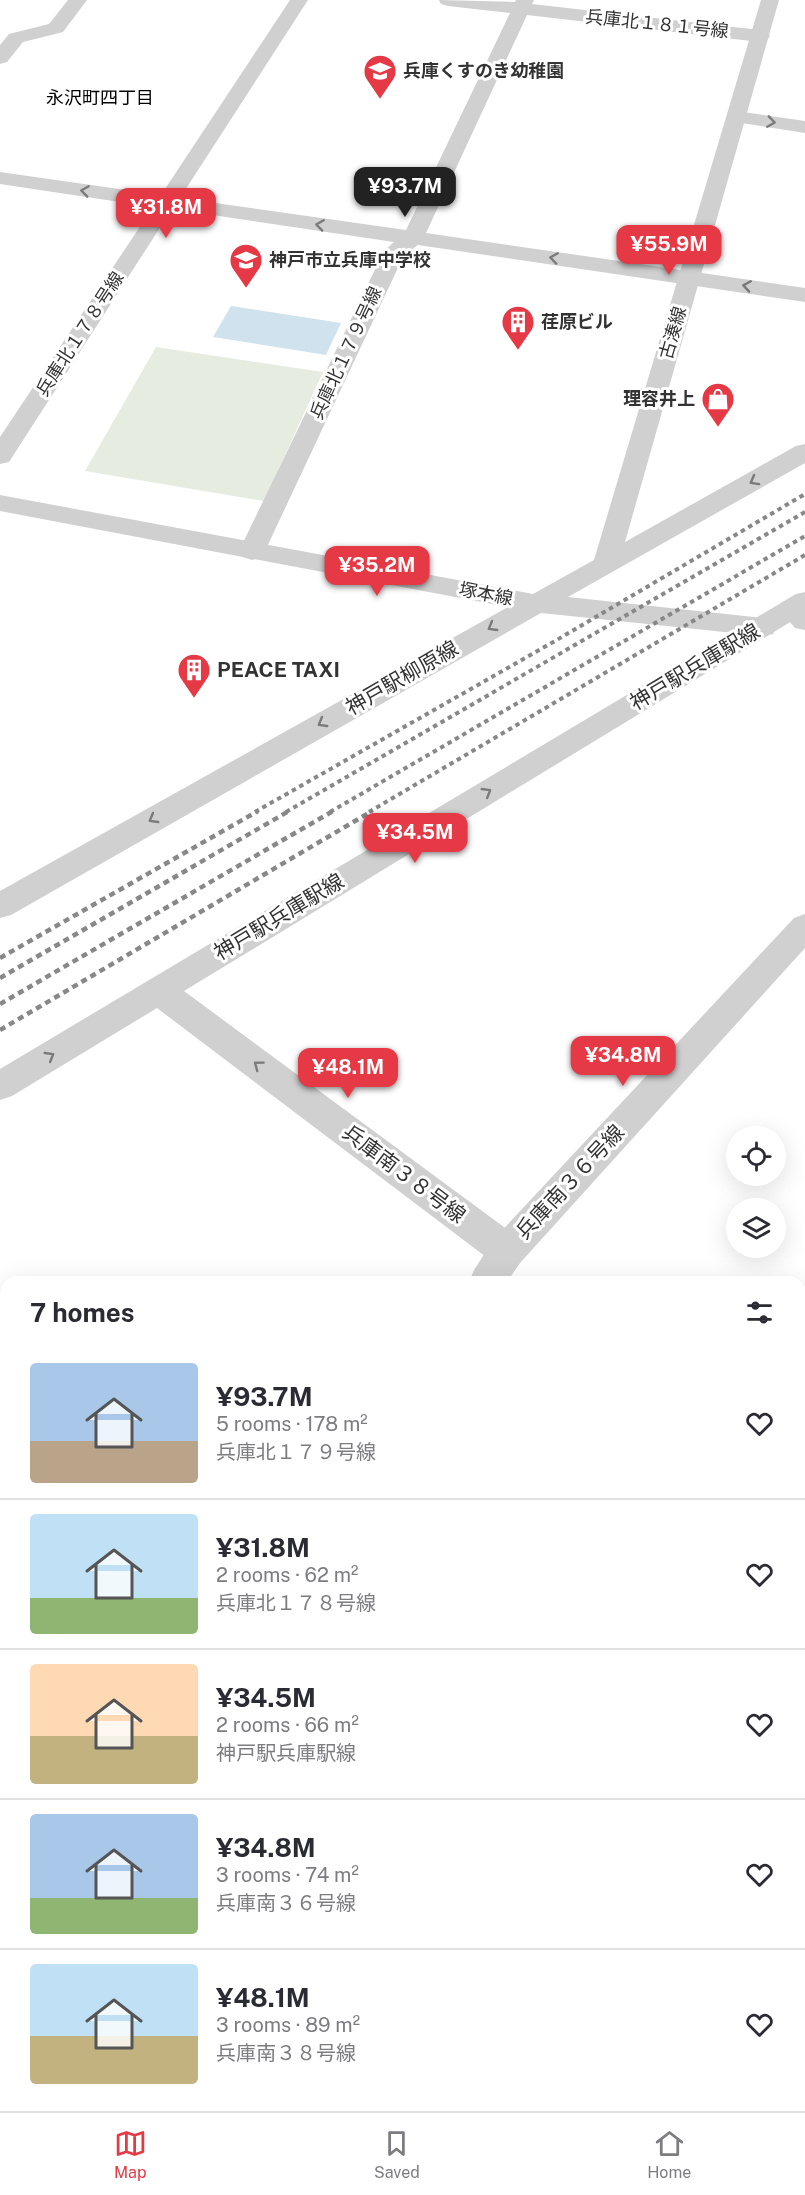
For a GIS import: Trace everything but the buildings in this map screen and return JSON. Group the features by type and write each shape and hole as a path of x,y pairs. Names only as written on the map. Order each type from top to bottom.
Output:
{"street":[{"path":"0,58 16,38 56,28 78,0"},
{"name":"兵庫北１７８号線","path":"0,456 299,0"},
{"name":"兵庫北１８１号線","path":"448,0 523,5 760,36"},
{"name":"古湊線","path":"606,562 770,0"},
{"name":"兵庫北１７９号線","path":"252,551 394,250 413,239 523,5"},
{"path":"736,117 805,127"},
{"path":"0,178 805,295"},
{"name":"神戸駅柳原線","path":"0,906 606,562 805,452"},
{"name":"塚本線","path":"0,503 534,603 763,627"},
{"name":"神戸駅兵庫駅線","path":"0,1086 763,627 801,611"},
{"name":"兵庫南３６号線","path":"491,1276 507,1251 805,927"},
{"name":"兵庫南３８号線","path":"158,990 507,1251"}],"shaded area":[{"path":"156,347 323,372 264,501 85,471"}],"water":[{"path":"231,306 341,323 326,355 213,337"}],"railway":[{"path":"255,812 555,641 805,494"},
{"path":"286,812 805,512"},
{"path":"330,812 805,536"},
{"path":"369,812 805,555"},
{"path":"0,958 258,811"},
{"path":"0,978 289,811"},
{"path":"0,1004 333,811"},
{"path":"0,1030 372,811"}],"place":[{"name":"兵庫くすのき幼稚園","path":"380,100"},
{"name":"神戸市立兵庫中学校","path":"246,289"},
{"name":"荏原ビル","path":"518,351"},
{"name":"理容井上","path":"718,428"},
{"name":"PEACE TAXI","path":"194,699"}],"district":[{"name":"永沢町四丁目","path":"100,98"}]}
